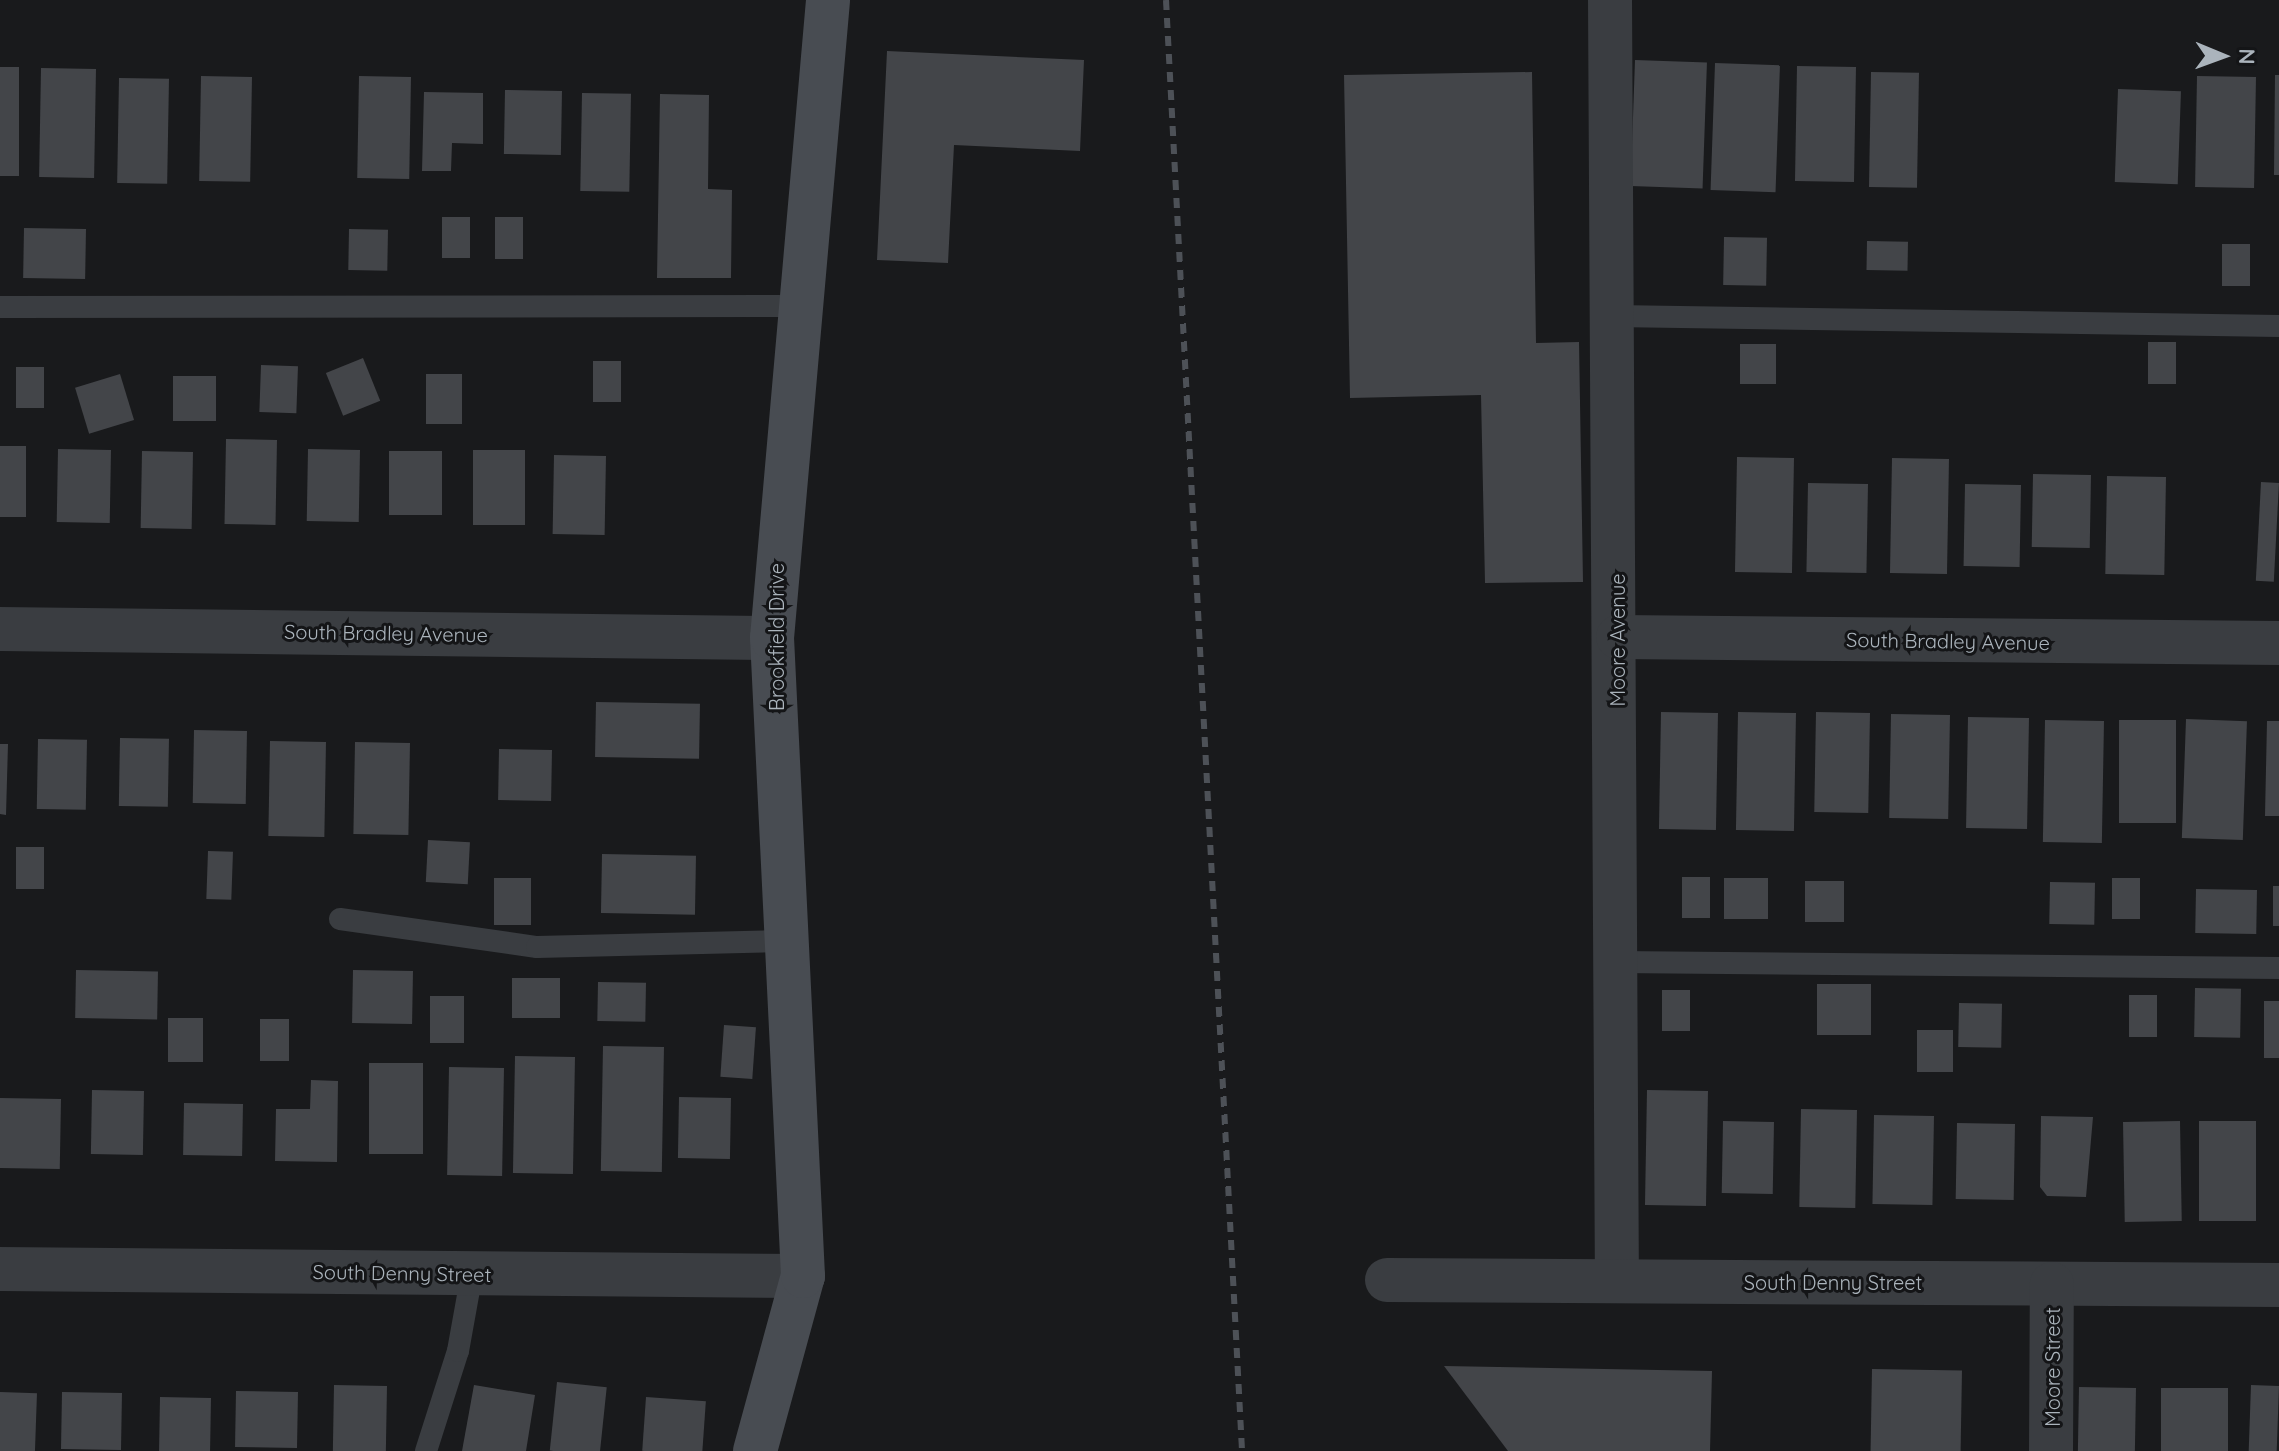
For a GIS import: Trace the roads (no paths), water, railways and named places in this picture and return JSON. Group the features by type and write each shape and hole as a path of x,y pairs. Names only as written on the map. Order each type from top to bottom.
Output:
{"street":[{"name":"Brookfield Drive","path":"755,1451 803,1276 772,638 798,306 828,0"},
{"name":"Moore Avenue","path":"1610,0 1618,637 1617,1281"},
{"name":"South Bradley Avenue","path":"0,629 772,638"},
{"name":"South Bradley Avenue","path":"1618,637 2279,643"},
{"name":"South Denny Street","path":"0,1269 803,1276"},
{"name":"South Denny Street","path":"1387,1280 2279,1285"},
{"name":"Moore Street","path":"2051,1451 2052,1284"}],"lane":[{"path":"0,307 798,306"},
{"path":"1614,316 2279,326"},
{"path":"340,919 537,947 787,941"},
{"path":"1617,962 2279,968"},
{"path":"426,1451 458,1351 472,1273"}],"railway":[{"path":"1166,0 1242,1451"}]}
